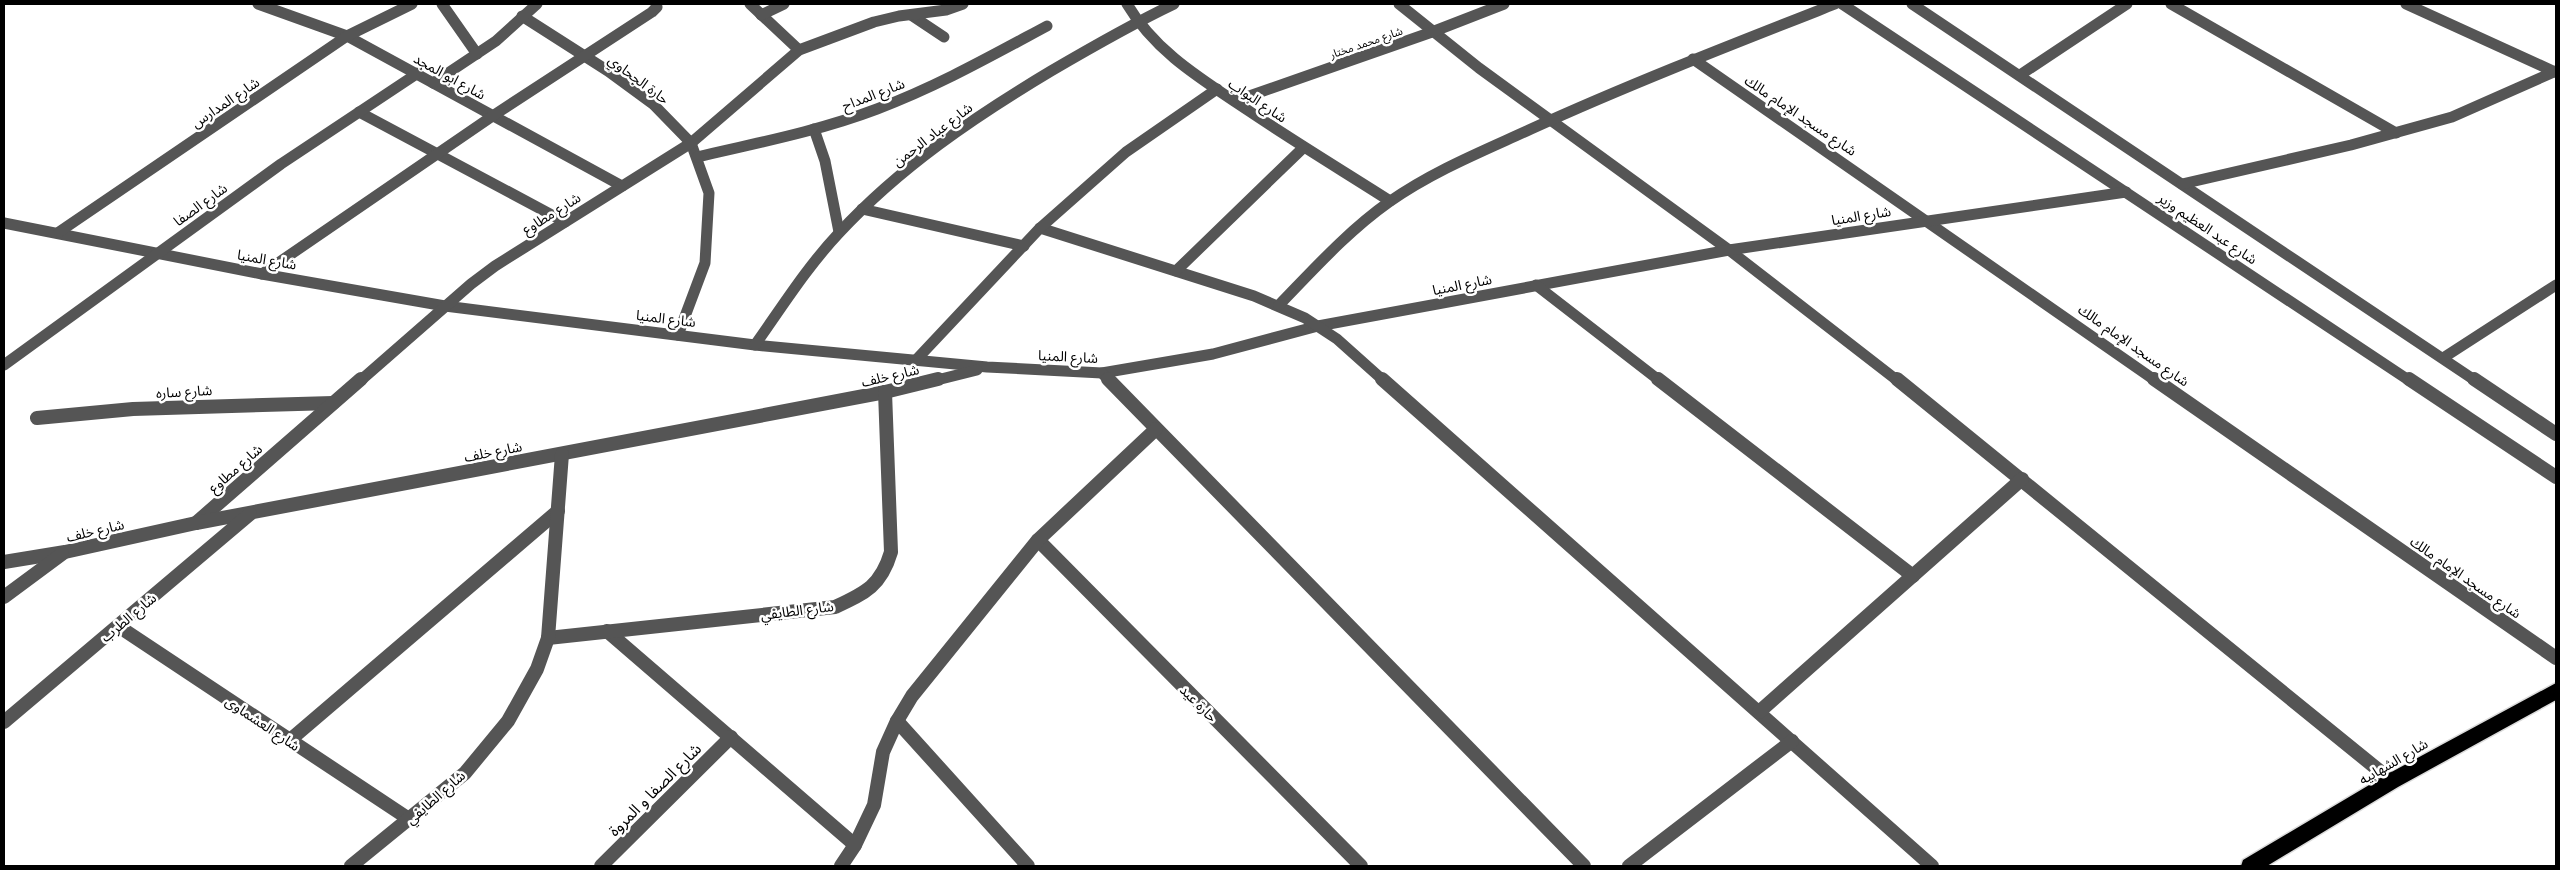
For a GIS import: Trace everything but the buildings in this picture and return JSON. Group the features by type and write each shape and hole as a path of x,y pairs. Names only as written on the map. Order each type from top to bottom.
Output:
{"highway":[{"name":"شارع الشهابيه","path":"2250,866 2392,781 2556,691"}],"street":[{"name":"شارع ابو المجد","path":"258,4 347,36 418,73 622,186"},
{"name":"شارع المدارس","path":"60,232 347,36 412,4"},
{"path":"442,4 478,54"},
{"path":"433,83 496,41 537,4"},
{"path":"262,274 494,115 652,12 657,7 656,4"},
{"path":"750,4 799,50"},
{"path":"761,14 784,4"},
{"name":"شارع مطاوع","path":"196,523 445,306 495,266 691,143 799,50 826,38 888,19 940,13 963,4"},
{"name":"شارع البواب","path":"1127,4 1136,21 1168,55 1303,148 1390,201"},
{"name":"شارع عباد الرحمن","path":"755,345 816,258 862,209 913,163 962,126 1012,94 1136,21 1174,4"},
{"path":"1399,4 1432,32 1548,121 1729,250 2022,479 2392,781"},
{"name":"شارع محمد مختار","path":"1235,101 1432,32 1504,4"},
{"path":"1279,305 1358,227 1390,201 1456,163 1693,59 1835,4"},
{"name":"شارع عبد العظيم وزير","path":"1842,4 2556,477"},
{"name":"شارع عبد العظيم وزير","path":"1912,4 2556,434"},
{"path":"2020,75 2128,4"},
{"path":"2171,4 2396,133"},
{"path":"2406,4 2556,72"},
{"path":"911,15 944,37"},
{"name":"حارة الجحاوي","path":"522,16 585,56 654,104 691,143 709,193 705,263 678,335"},
{"name":"شارع المداح","path":"697,157 814,130 853,117 923,89 1047,26"},
{"name":"شارع مسجد الإمام مالك","path":"1693,59 1928,220 2556,658"},
{"path":"2182,184 2396,133 2452,117 2556,72"},
{"name":"شارع الصفا","path":"4,365 281,164 418,73"},
{"path":"916,360 1040,228 1126,152 1217,89"},
{"path":"360,112 565,222"},
{"path":"814,130 825,161 839,232"},
{"path":"1176,271 1303,148"},
{"name":"شارع المنيا","path":"4,223 60,232 262,274 445,306 755,345 987,367 1102,373 1213,354 1318,326 1729,250 2126,192"},
{"path":"862,209 1024,246"},
{"path":"1040,228 1279,305 1318,326 1337,339 1932,866"},
{"path":"1536,285 1913,576"},
{"path":"2443,358 2556,285"},
{"name":"شارع خلف","path":"4,562 64,552 252,512 885,392 987,367"},
{"path":"1102,373 1584,866"},
{"name":"شارع الطايفي","path":"548,638 835,607 865,593 885,573 891,552 885,392"},
{"name":"شارع ساره","path":"37,418 134,409 333,403"},
{"path":"841,866 855,845 874,805 883,752 896,721 912,696 1038,540 1156,429"},
{"name":"شارع الطايفي","path":"351,866 465,773 508,721 537,669 548,638 562,454"},
{"path":"1759,712 2022,479"},
{"path":"290,740 558,511"},
{"name":"شارع الطرب","path":"4,722 252,512"},
{"name":"حارة عيد","path":"1038,540 1361,866"},
{"path":"4,597 64,552"},
{"name":"شارع العشماوى","path":"118,626 409,820"},
{"path":"607,632 855,845"},
{"path":"896,721 1028,866"},
{"name":"شارع الصفا و المروة","path":"602,866 731,737"},
{"path":"1629,866 1792,741"}]}
